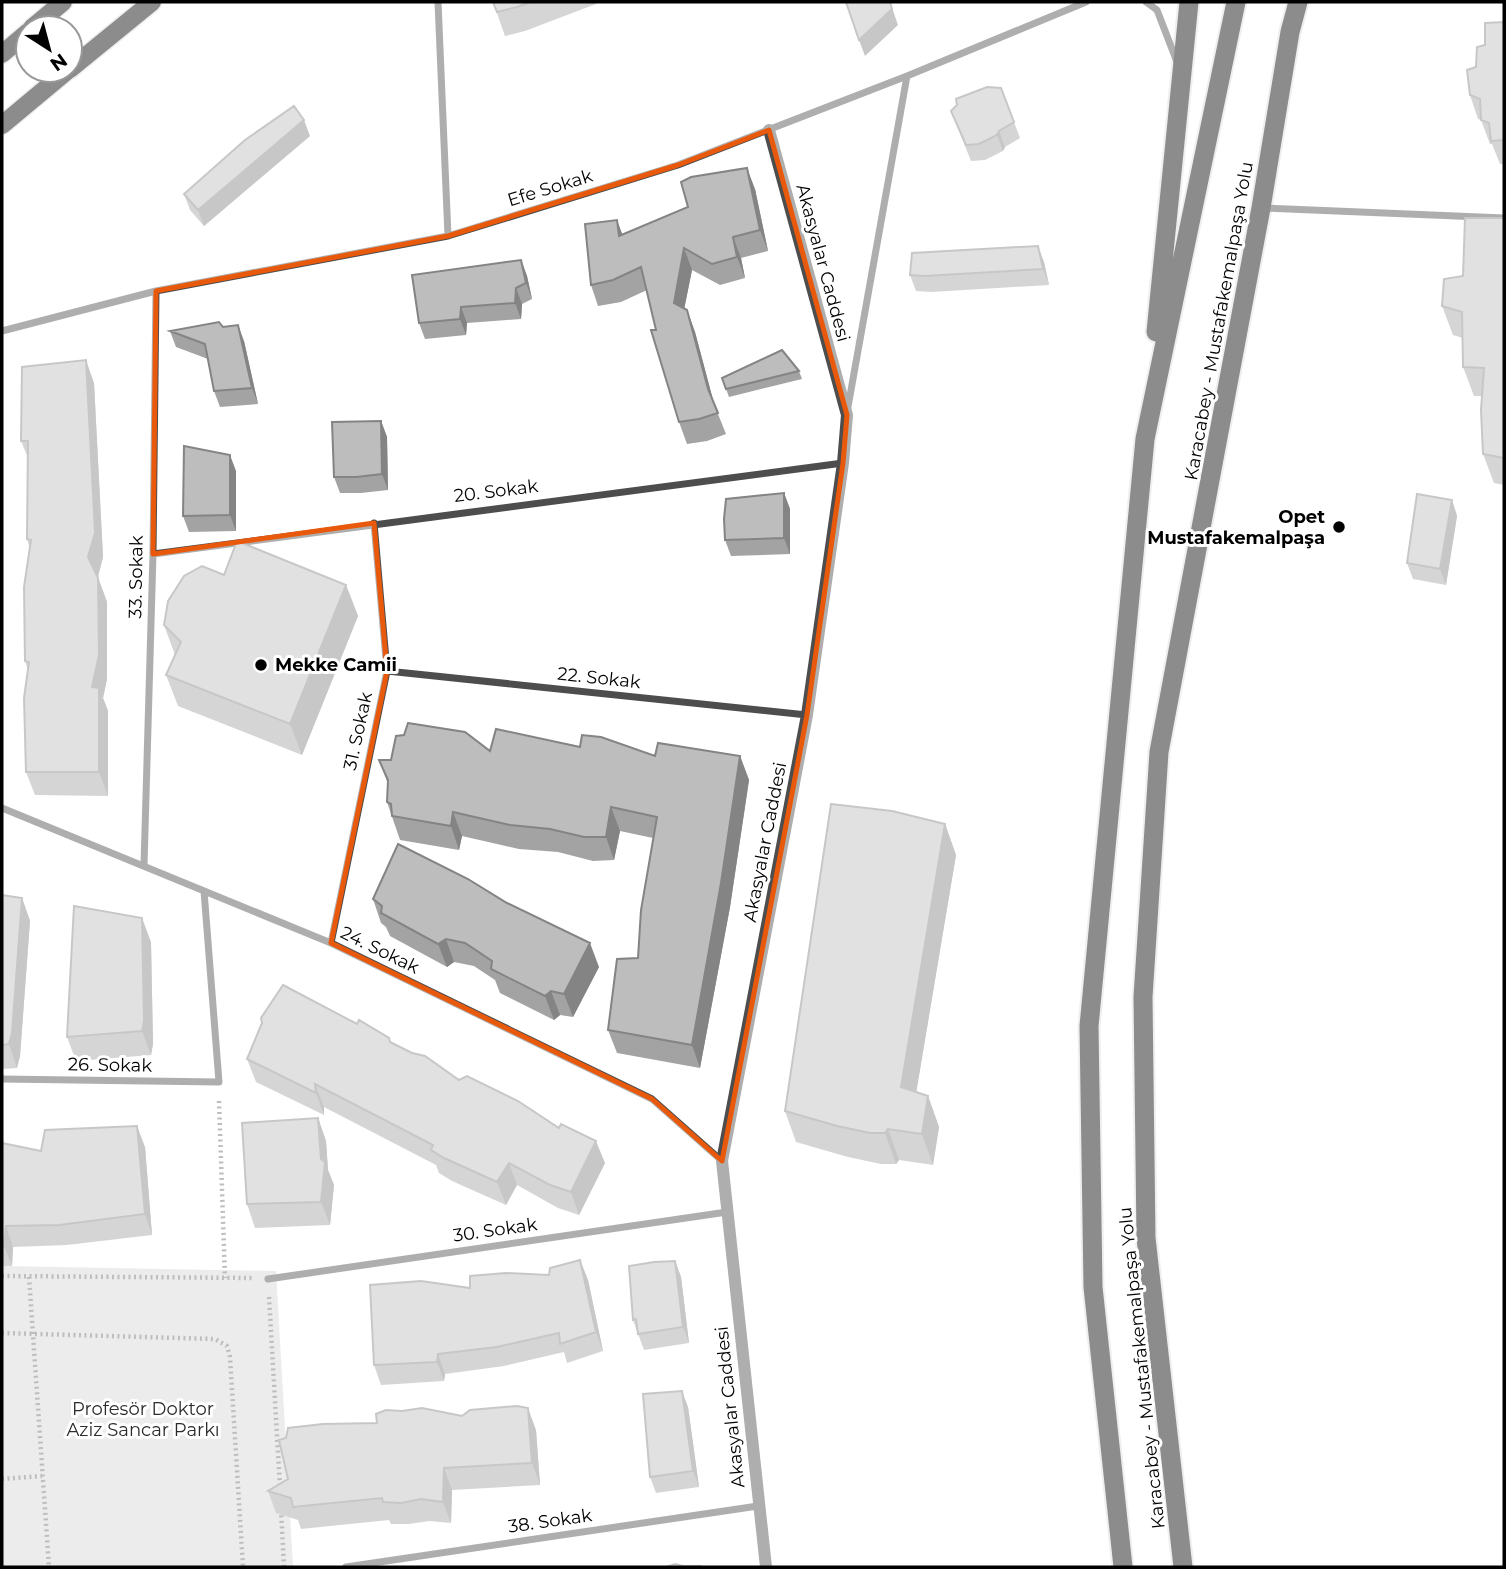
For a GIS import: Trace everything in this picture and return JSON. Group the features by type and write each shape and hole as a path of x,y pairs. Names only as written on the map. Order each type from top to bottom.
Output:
{"highway":[{"path":"1145,439 1189,2"},
{"name":"Karacabey - Mustafakemalpaşa Yolu","path":"1124,1567 1093,1287 1089,1026 1145,439 1236,2"},
{"name":"Karacabey - Mustafakemalpaşa Yolu","path":"1183,1567 1146,1238 1143,997 1159,752 1261,208 1290,32 1298,2"}],"main road":[{"path":"49,14 63,2"},
{"path":"84,57 152,2"},
{"path":"2,125 51,84"}],"street":[{"path":"438,2 448,236"},
{"name":"Efe Sokak","path":"2,331 156,290 448,236 678,165 907,76 1086,2"},
{"path":"1146,2 1157,10 1182,74"},
{"path":"846,415 907,76"},
{"name":"Akasyalar Caddesi","path":"766,1567 722,1161 807,715 843,463 846,415 769,130"},
{"path":"1261,208 1504,218"},
{"name":"33. Sokak","path":"144,865 153,554 156,290"},
{"name":"20. Sokak","path":"153,554 843,463"},
{"name":"31. Sokak","path":"331,943 387,671 374,523"},
{"name":"22. Sokak","path":"387,671 807,715"},
{"name":"24. Sokak","path":"2,808 331,943 652,1099 722,1161"},
{"path":"204,891 219,1082"},
{"name":"26. Sokak","path":"2,1079 219,1082"},
{"name":"30. Sokak","path":"268,1279 727,1212"},
{"name":"38. Sokak","path":"346,1567 758,1506"}],"path":[{"path":"219,1082 225,1278"},
{"path":"2,1276 268,1279 284,1567"},
{"path":"29,1277 48,1567"},
{"path":"2,1333 215,1339 227,1346 230,1357 243,1567"},
{"path":"2,1479 42,1476"}],"highlighted area":[{"path":"769,130 847,415 843,463 807,715 722,1161 652,1099 331,943 387,671 374,523 153,554 156,291 448,236 678,165"}],"green space":[{"name":"Profesör Doktor Aziz Sancar Parkı","path":"2,1266 276,1271 293,1567 2,1567"}],"building":[{"path":"493,2 531,2 497,12"},
{"path":"846,2 890,2 892,9 859,40"},
{"path":"1504,22 1504,140 1491,141 1489,123 1481,120 1480,99 1470,95 1467,70 1476,67 1477,47 1485,45 1485,23"},
{"path":"987,87 1001,88 1014,122 979,144 966,145 951,111 957,105 956,99"},
{"path":"294,106 304,120 198,210 184,194 245,140"},
{"path":"747,168 760,230 733,237 737,257 712,264 684,248 674,303 687,310 708,389 718,413 679,422 651,330 656,330 641,267 613,280 591,285 585,224 617,220 619,236 688,207 681,182 691,177"},
{"path":"1465,218 1504,218 1504,458 1483,454 1481,410 1484,368 1463,367 1462,312 1442,306 1444,279 1463,276"},
{"path":"1038,246 1043,269 910,275 912,253"},
{"path":"521,260 526,283 516,288 515,303 461,307 460,319 419,323 412,275"},
{"path":"219,322 223,327 238,325 252,388 214,391 205,344 170,331"},
{"path":"782,350 799,371 726,389 722,378"},
{"path":"86,360 95,533 88,557 98,578 99,655 92,687 99,688 99,772 26,772 24,698 29,662 25,661 24,587 31,540 27,539 28,441 21,441 22,367"},
{"path":"381,421 382,474 334,477 332,422"},
{"path":"184,446 230,455 230,515 183,516"},
{"path":"784,493 784,538 725,540 726,499"},
{"path":"1417,494 1452,500 1440,569 1407,563"},
{"name":"Mekke Camii","path":"237,541 346,585 290,724 166,675 181,642 164,625 168,601 184,576 202,566 224,575"},
{"path":"408,723 465,732 490,751 496,729 580,747 582,735 601,737 655,756 658,743 740,756 692,1045 608,1030 617,959 638,958 641,910 657,817 611,807 606,837 584,837 453,812 451,826 392,816 391,804 387,802 388,780 379,760 391,760 396,736 404,735"},
{"path":"831,804 892,811 945,824 901,1087 928,1096 922,1134 888,1129 885,1133 870,1133 785,1111"},
{"path":"398,844 468,879 507,903 590,943 564,994 551,991 545,996 491,969 492,961 465,943 446,939 438,944 381,913 382,906 373,899"},
{"path":"2,895 22,898 12,1033 9,1044 2,1045"},
{"path":"74,906 142,918 142,1031 67,1037"},
{"path":"283,985 357,1024 359,1020 389,1038 390,1042 425,1056 459,1080 467,1076 518,1101 559,1128 561,1124 596,1141 571,1192 550,1185 509,1163 497,1182 444,1158 431,1150 433,1145 315,1084 316,1093 247,1059 262,1023 261,1018"},
{"path":"318,1118 321,1159 325,1162 321,1202 247,1204 242,1123"},
{"path":"137,1126 145,1214 59,1225 6,1226 2,1246 2,1143 41,1151 45,1130"},
{"path":"580,1260 596,1332 560,1344 559,1333 497,1347 438,1354 437,1362 374,1365 370,1285 421,1281 470,1288 470,1276 506,1273 549,1275 550,1268"},
{"path":"675,1261 683,1327 638,1334 636,1319 633,1320 629,1266"},
{"path":"682,1391 693,1471 650,1477 643,1394"},
{"path":"517,1406 528,1408 532,1463 444,1468 443,1502 421,1499 401,1503 383,1502 382,1498 293,1507 291,1498 268,1491 288,1479 279,1440 286,1438 288,1428 377,1423 376,1414 386,1410 422,1408 462,1416 470,1410"},
{"path":"675,1564 683,1566 701,1567 666,1567"}],"place":[{"name":"Opet Mustafakemalpaşa","path":"1339,527"},
{"name":"Mekke Camii","path":"261,665"}]}
